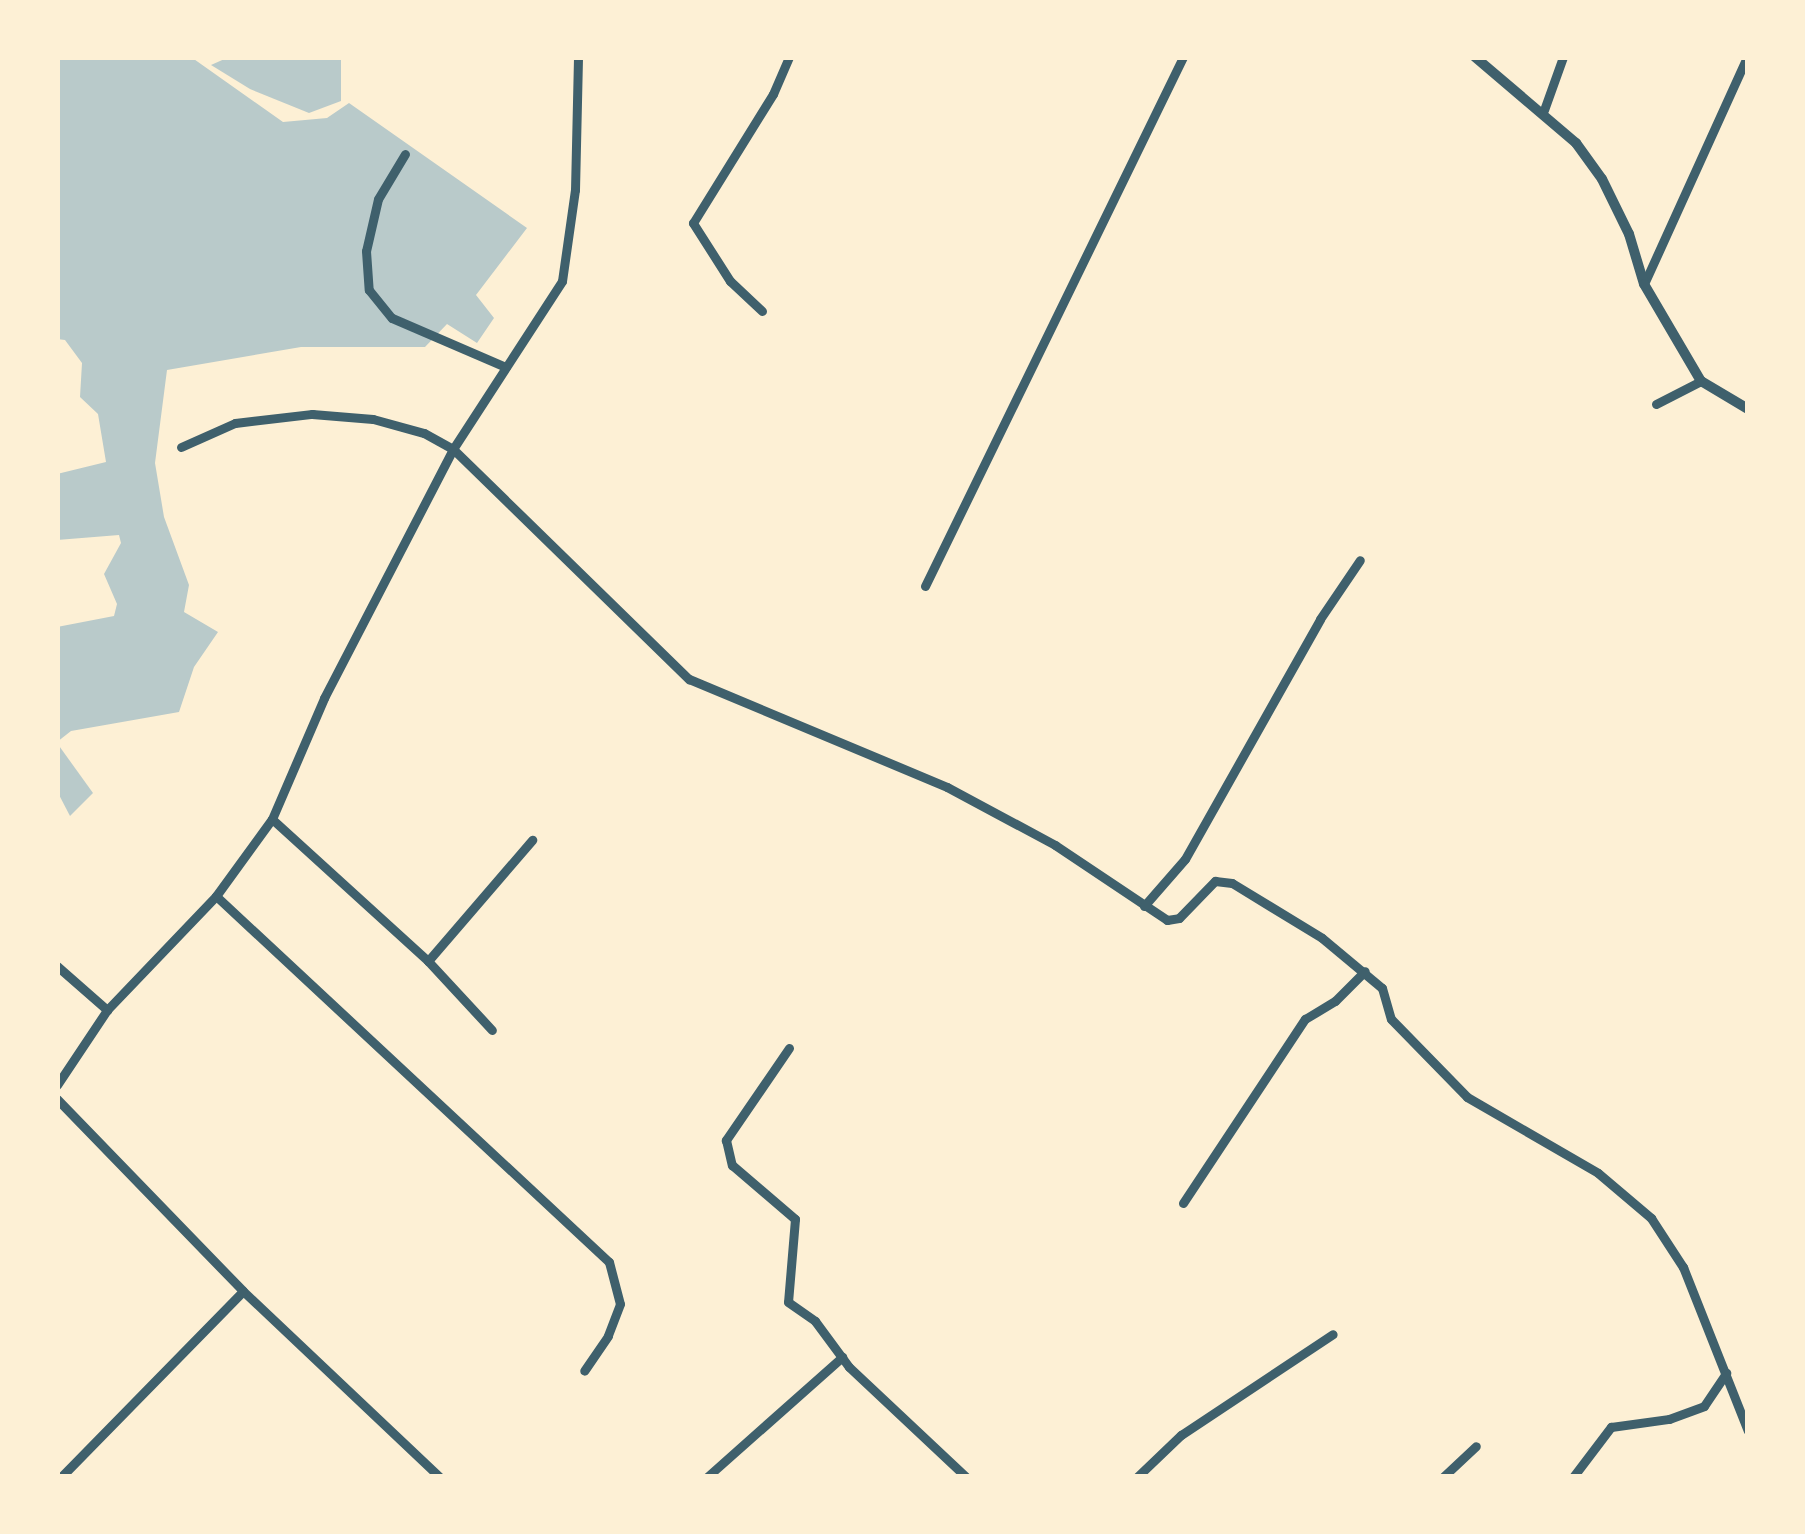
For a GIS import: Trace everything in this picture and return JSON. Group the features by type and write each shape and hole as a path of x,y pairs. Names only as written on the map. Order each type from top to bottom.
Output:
{"street":[{"path":"57,1085 107,1010 217,896 272,819 324,698 453,449 562,280 568,255 578,57"},
{"path":"762,311 730,281 693,223 790,57"},
{"path":"925,586 1183,57"},
{"path":"1475,57 1544,110 1602,179 1629,234 1644,284 1701,381 1748,409"},
{"path":"1544,110 1563,57"},
{"path":"1644,284 1747,57"},
{"path":"405,154 378,199 367,251 369,290 392,318 506,367"},
{"path":"1656,404 1701,381"},
{"path":"181,447 235,423 312,414 373,418 424,433 453,449 689,679 947,787 1055,845 1167,920 1179,918 1206,886 1215,881 1232,883 1365,970 1382,988 1391,1019 1467,1096 1598,1173 1651,1218 1683,1267 1748,1431"},
{"path":"1144,906 1185,859 1320,619 1360,560"},
{"path":"272,819 428,961 492,1030"},
{"path":"428,961 532,840"},
{"path":"217,896 609,1262 620,1304 608,1336 584,1371"},
{"path":"57,966 107,1010"},
{"path":"1184,1203 1305,1018 1336,1001 1365,970"},
{"path":"789,1048 726,1140 732,1165 795,1219 788,1302 815,1321 842,1357 966,1477"},
{"path":"57,1099 243,1291 440,1477"},
{"path":"61,1477 243,1291"},
{"path":"1136,1477 1181,1435 1333,1334"},
{"path":"707,1477 842,1357"},
{"path":"1573,1477 1611,1427 1669,1419 1704,1406 1726,1373"},
{"path":"1444,1477 1476,1446"}],"shaded area":[{"path":"57,57 191,57 283,122 327,118 349,103 527,228 476,295 494,318 477,343 447,324 425,347 301,347 167,370 155,463 164,517 189,585 184,612 218,632 194,667 179,712 71,731 57,742 57,627 114,616 117,604 104,574 121,543 119,535 57,540 57,474 106,462 98,414 80,397 82,363 65,340 57,339"},
{"path":"229,57 341,57 341,101 309,113 250,89 211,65"},
{"path":"57,743 93,793 70,816 57,791"}]}
